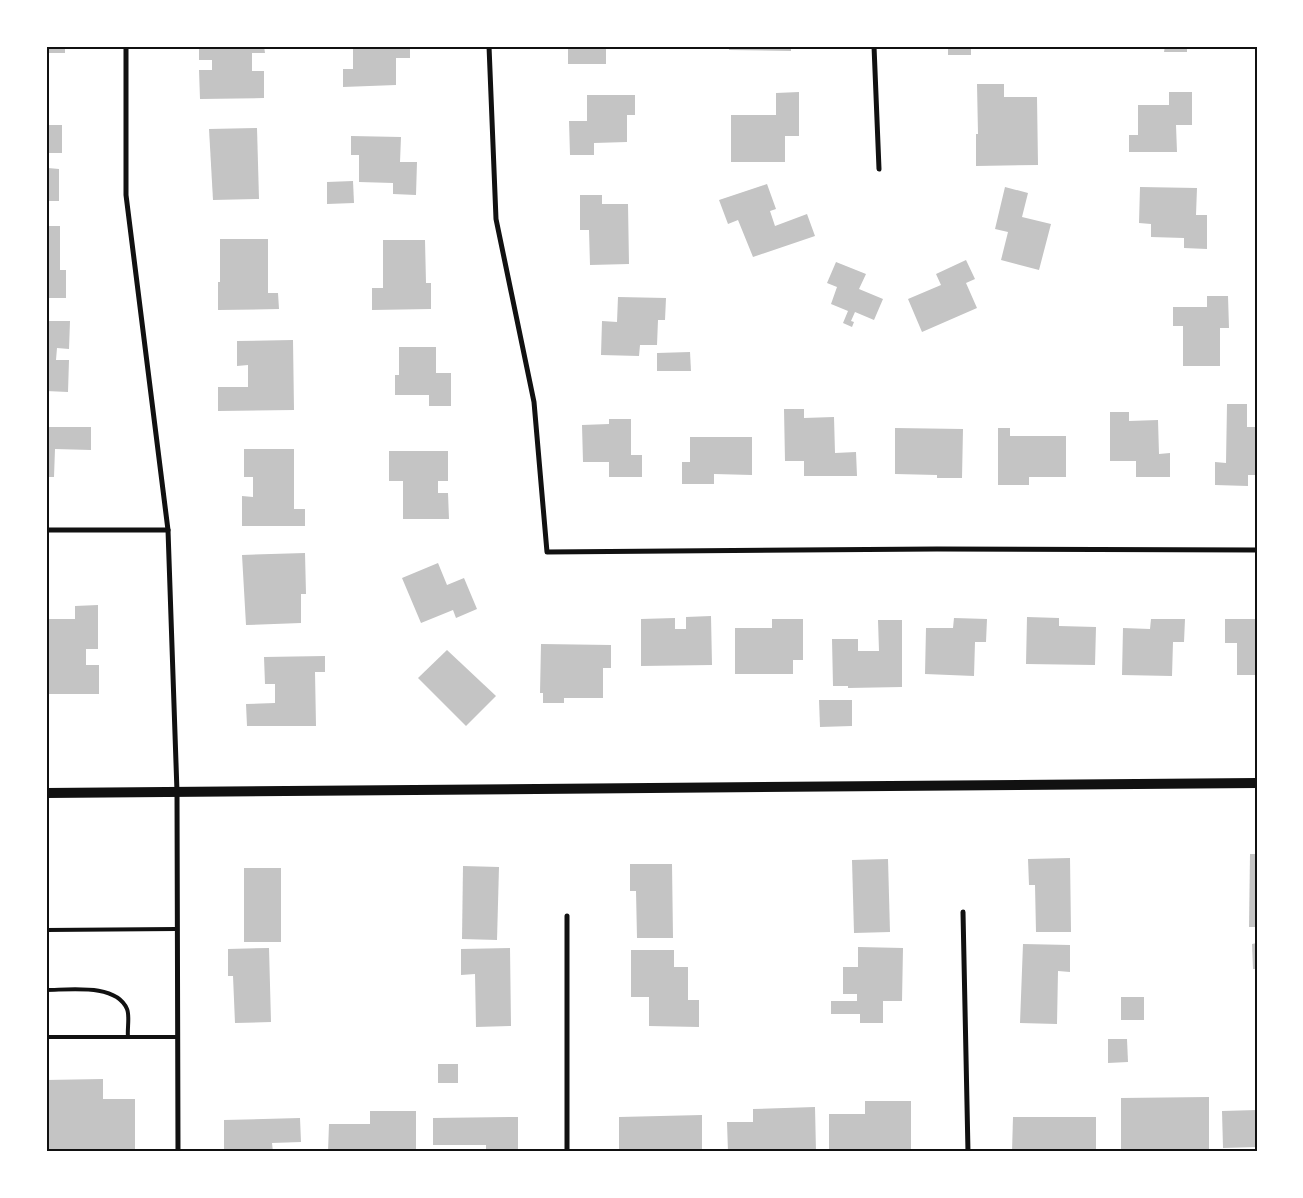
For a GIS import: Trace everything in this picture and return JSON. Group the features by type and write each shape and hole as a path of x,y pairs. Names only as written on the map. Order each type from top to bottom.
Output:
{"main road":[{"path":"46,793 1257,783"}],"street":[{"path":"126,46 126,195 168,530 177,792 178,1152"},
{"path":"489,46 496,219 534,402 547,552 937,549 1257,550"},
{"path":"874,46 879,169"},
{"path":"46,530 168,530"},
{"path":"963,912 968,1152"},
{"path":"567,916 567,1152"}],"lane":[{"path":"46,930 177,929"},
{"path":"46,990 102,991 117,997 127,1010 128,1037"},
{"path":"46,1038 177,1037"}],"building":[{"path":"46,46 65,46 65,53 46,53"},
{"path":"199,46 264,46 265,53 252,53 252,71 264,71 264,98 200,99 199,70 212,70 212,60 199,60"},
{"path":"353,46 410,46 410,58 396,58 396,85 343,87 343,69 353,69"},
{"path":"568,46 606,46 606,64 568,64"},
{"path":"729,46 791,46 791,51 729,50"},
{"path":"948,46 971,46 971,55 948,55"},
{"path":"1165,46 1187,46 1187,52 1164,52"},
{"path":"977,84 1004,84 1004,97 1037,97 1038,165 976,166 976,134 978,134"},
{"path":"799,92 799,136 785,136 785,162 731,162 731,115 776,115 776,93"},
{"path":"1169,92 1192,92 1192,125 1176,125 1177,152 1129,152 1129,135 1138,135 1138,105 1169,105"},
{"path":"587,95 635,95 635,115 627,115 627,142 594,143 594,155 570,155 569,121 587,121"},
{"path":"46,125 62,125 62,153 49,153 48,168 59,169 59,201 46,201"},
{"path":"257,128 259,199 213,200 209,129"},
{"path":"351,136 401,137 400,162 417,162 416,195 393,194 393,183 359,182 359,155 351,155"},
{"path":"353,181 354,203 327,204 327,182"},
{"path":"767,184 776,209 770,211 775,226 807,214 815,236 753,257 738,220 728,224 719,200"},
{"path":"1005,187 1028,193 1022,217 1051,224 1039,270 1001,260 1008,232 995,229"},
{"path":"1140,187 1197,188 1196,215 1207,215 1207,249 1184,248 1184,238 1151,237 1151,224 1139,223"},
{"path":"580,195 602,195 602,204 628,204 629,264 590,265 589,230 580,230"},
{"path":"46,226 60,226 60,270 66,270 66,298 46,298"},
{"path":"220,239 268,239 268,293 278,293 279,309 218,310"},
{"path":"383,240 425,240 426,283 431,283 431,309 372,310 372,288 383,288"},
{"path":"966,260 975,279 966,283 977,308 922,332 908,299 941,285 936,274"},
{"path":"836,262 866,274 859,289 883,299 874,320 855,312 851,321 854,322 852,327 843,323 848,311 831,304 837,287 827,283"},
{"path":"1207,296 1228,296 1229,328 1220,328 1220,366 1183,366 1183,326 1173,326 1173,307 1207,307"},
{"path":"618,297 666,298 665,320 658,320 657,345 640,345 639,356 601,355 602,321 617,322"},
{"path":"46,321 70,321 69,349 57,348 56,360 69,360 68,392 46,391"},
{"path":"293,340 294,410 218,411 218,387 248,387 248,365 237,366 237,341"},
{"path":"399,347 436,347 436,373 451,373 451,406 429,406 429,395 395,395 395,375 399,375"},
{"path":"690,352 691,371 657,371 657,353"},
{"path":"1227,404 1247,404 1247,427 1257,427 1257,475 1248,475 1248,486 1215,485 1215,462 1226,463"},
{"path":"784,409 804,409 804,418 834,417 835,453 856,452 857,476 804,476 804,461 785,461"},
{"path":"1110,412 1129,412 1129,421 1158,420 1159,454 1170,453 1170,477 1136,477 1136,461 1110,461"},
{"path":"609,419 631,419 631,455 642,455 642,477 609,477 609,462 583,462 582,425 609,424"},
{"path":"46,427 91,427 91,450 55,449 54,477 46,477"},
{"path":"895,428 963,429 962,478 937,478 937,475 895,474"},
{"path":"998,428 1010,428 1010,436 1066,436 1066,477 1029,477 1029,485 998,485"},
{"path":"690,437 752,437 752,475 714,474 714,484 682,484 682,462 690,462"},
{"path":"244,449 294,449 294,509 305,509 305,526 242,526 242,496 253,497 253,477 244,477"},
{"path":"389,451 448,451 448,481 438,481 438,493 448,493 449,519 403,519 403,481 389,481"},
{"path":"305,553 306,594 301,594 301,623 246,625 242,555"},
{"path":"438,563 447,585 464,578 477,609 456,618 453,610 421,623 402,578"},
{"path":"98,605 98,649 86,649 86,665 99,665 99,694 46,694 46,619 75,619 75,606"},
{"path":"711,616 712,665 641,666 641,619 675,618 675,629 686,629 686,617"},
{"path":"1027,617 1059,618 1059,626 1096,627 1095,665 1026,664"},
{"path":"954,618 987,619 986,642 975,642 974,676 925,674 926,628 953,628"},
{"path":"772,619 803,619 803,660 793,660 793,674 735,674 735,628 772,628"},
{"path":"1151,619 1185,619 1184,642 1173,642 1172,676 1122,675 1123,628 1150,629"},
{"path":"1225,619 1257,619 1257,675 1237,675 1237,643 1225,643"},
{"path":"878,620 902,620 902,687 848,688 848,686 833,686 832,639 858,639 858,651 879,651"},
{"path":"541,644 611,645 611,668 603,668 603,698 564,698 564,703 543,703 543,693 540,693"},
{"path":"447,650 496,696 466,726 418,678"},
{"path":"325,656 325,672 315,672 316,726 247,726 246,704 275,703 275,684 265,684 264,657"},
{"path":"819,700 852,700 852,726 820,727"},
{"path":"1250,854 1257,854 1257,927 1249,927"},
{"path":"1070,858 1071,932 1036,932 1035,885 1029,885 1028,859"},
{"path":"888,859 890,932 854,933 852,860"},
{"path":"630,864 672,864 673,938 637,938 636,891 630,891"},
{"path":"463,866 499,867 497,940 462,939"},
{"path":"244,868 281,868 281,942 244,942"},
{"path":"1257,943 1257,969 1253,969 1252,944"},
{"path":"1023,944 1070,945 1070,972 1058,971 1057,1024 1020,1023"},
{"path":"858,947 903,948 902,1001 883,1001 883,1023 860,1023 860,1014 831,1014 831,1001 857,1001 857,994 843,994 843,967 858,967"},
{"path":"269,948 271,1022 235,1023 233,976 228,976 228,949"},
{"path":"510,948 511,1026 476,1027 475,974 461,975 461,949"},
{"path":"631,950 674,950 674,967 688,967 688,1000 699,1000 699,1027 649,1026 649,997 631,997"},
{"path":"1121,997 1144,997 1144,1020 1121,1020"},
{"path":"1108,1039 1127,1039 1128,1062 1108,1063"},
{"path":"438,1064 458,1064 458,1083 438,1083"},
{"path":"103,1079 103,1099 135,1099 135,1152 46,1152 46,1080"},
{"path":"1209,1097 1209,1152 1121,1152 1121,1098"},
{"path":"865,1101 911,1101 911,1152 883,1152 883,1149 829,1149 829,1114 865,1114"},
{"path":"815,1107 816,1152 728,1152 727,1122 753,1122 753,1109"},
{"path":"1257,1110 1257,1147 1223,1148 1222,1111"},
{"path":"370,1111 416,1111 416,1152 328,1152 329,1124 370,1124"},
{"path":"702,1115 702,1152 619,1152 619,1117"},
{"path":"518,1117 518,1152 486,1152 486,1145 433,1145 433,1118"},
{"path":"1013,1117 1096,1117 1096,1152 1012,1152"},
{"path":"300,1118 301,1142 272,1143 273,1152 224,1152 224,1120"}]}
